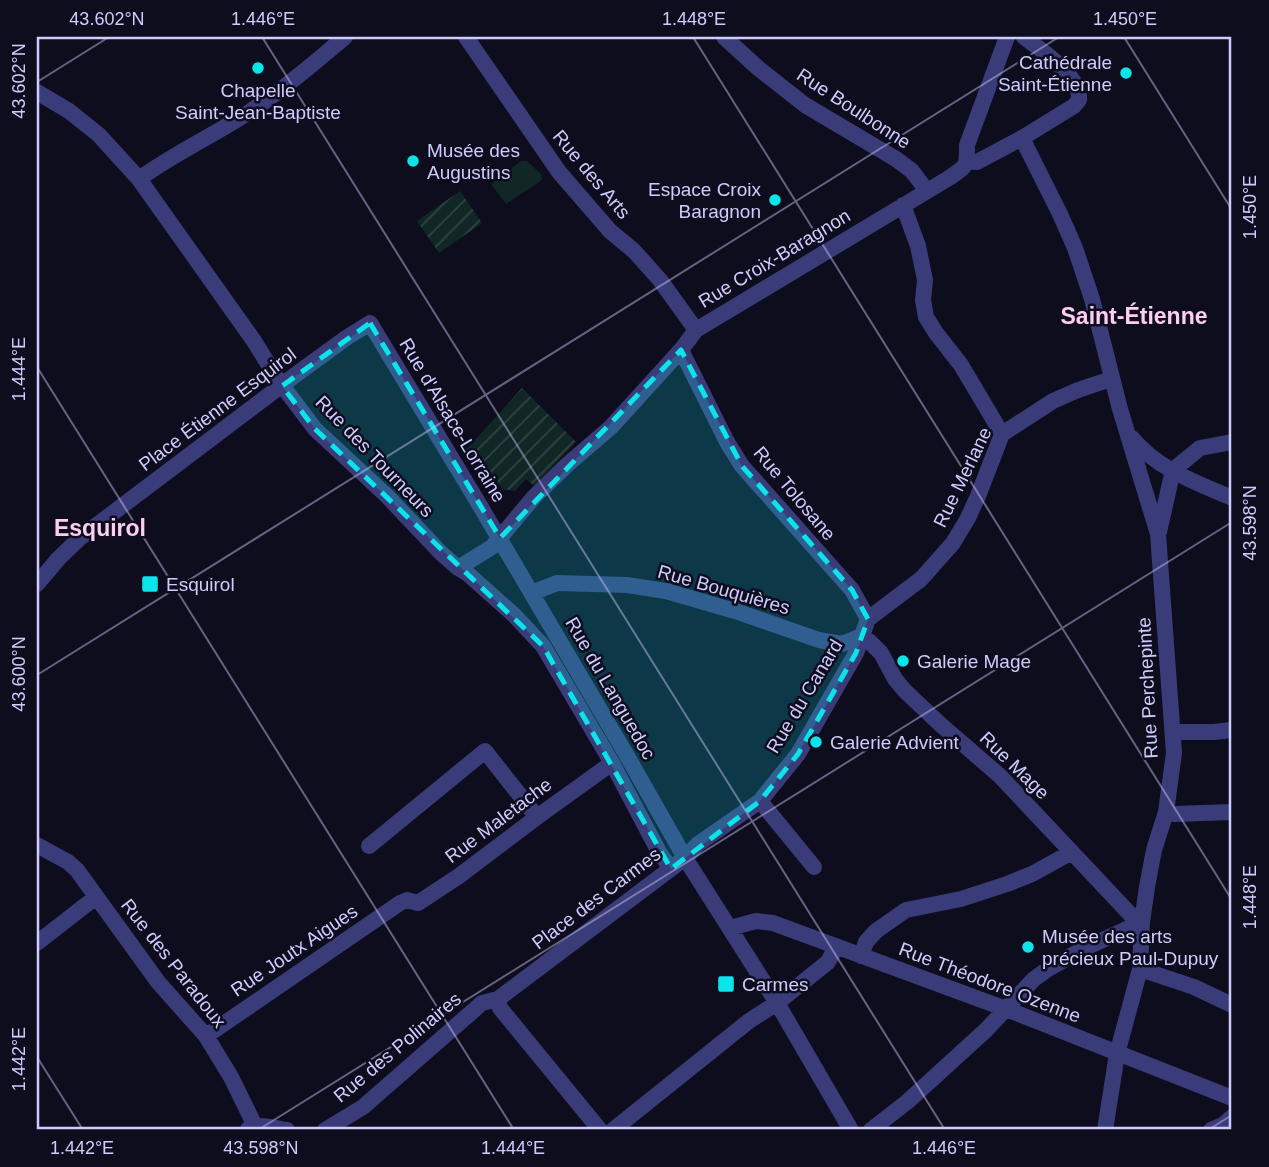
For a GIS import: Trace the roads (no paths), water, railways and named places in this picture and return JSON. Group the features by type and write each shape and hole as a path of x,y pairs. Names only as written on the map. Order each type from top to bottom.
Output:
{"street":[{"path":"139,179 275,94 345,37"},
{"name":"Rue des Arts","path":"466,37 559,172 610,231 634,251 660,280 696,330"},
{"name":"Rue Boulbonne","path":"724,37 805,105 904,165 929,190"},
{"path":"967,157 967,145 1007,37"},
{"path":"967,157 1015,37"},
{"path":"967,157 977,162 1074,106 1079,100 1080,94 1075,84 1056,62 1024,37"},
{"name":"Rue des Tourneurs","path":"37,92 69,111 99,135 139,179 254,341 282,386 315,429 387,496 458,568"},
{"path":"1021,138 1075,248 1092,299 1111,379 1158,534"},
{"name":"Rue Croix-Baragnon","path":"458,568 492,547 534,497 611,427 696,330 929,190 963,168 967,157"},
{"path":"903,205 918,246 925,280 923,300 926,317 961,365 1002,434"},
{"name":"Place Étienne Esquirol","path":"37,584 73,543 346,338 370,323"},
{"name":"Rue d'Alsace-Lorraine","path":"370,323 500,538"},
{"name":"Rue Tolosane","path":"681,350 727,442 742,466 852,590 868,619"},
{"name":"Rue Merlane","path":"868,619 921,579 953,543 978,496 1002,434 1053,401 1111,379"},
{"path":"1128,434 1154,459 1185,478 1232,498"},
{"path":"1158,534 1173,470 1200,448 1232,442"},
{"name":"Rue Perchepinte","path":"1105,1130 1117,1054 1140,969 1147,887 1154,850 1166,812 1174,753 1158,534"},
{"name":"Rue du Languedoc","path":"500,538 685,858"},
{"name":"Rue du Languedoc","path":"458,568 514,615 543,646 671,869"},
{"name":"Rue Bouquières","path":"532,593 557,583 627,585 666,591 819,640 842,644 862,636"},
{"name":"Rue du Canard","path":"685,858 698,844 760,801 798,754 856,653 868,619"},
{"name":"Rue Mage","path":"862,636 881,653 905,691 1000,776 1135,919 1142,922"},
{"path":"1172,732 1232,730"},
{"path":"369,846 485,751 537,817"},
{"name":"Rue Maletache","path":"407,900 418,903 459,876 611,763"},
{"path":"760,801 814,867"},
{"path":"1166,812 1232,812"},
{"name":"Rue des Paradoux","path":"37,845 77,870 158,982 206,1036 232,1077 250,1128"},
{"path":"861,956 866,942 876,931 906,910 961,899 1007,884 1072,852"},
{"name":"Place des Carmes","path":"498,999 685,858 777,1003"},
{"path":"1118,900 1127,902 1147,887"},
{"path":"37,943 96,897"},
{"name":"Rue Joutx Aigues","path":"206,1036 407,900"},
{"name":"Rue Théodore Ozenne","path":"730,928 756,921 773,923 1006,1009 1232,1098"},
{"path":"871,1130 907,1102 963,1051 1025,987 1048,969 1083,949 1142,922"},
{"path":"612,1130 828,962 836,947"},
{"path":"1140,969 1194,987 1232,1005"},
{"path":"498,999 500,1008 600,1130"},
{"name":"Rue des Polinaires","path":"325,1130 363,1107 482,1003 498,999"},
{"path":"777,1003 851,1130"},
{"path":"1211,1130 1232,1117"},
{"path":"250,1128 287,1130"}],"place":[{"name":"Chapelle Saint-Jean-Baptiste","path":"258,68"},
{"name":"Cathédrale Saint-Étienne","path":"1126,73"},
{"name":"Musée des Augustins","path":"413,161"},
{"name":"Espace Croix Baragnon","path":"775,200"},
{"name":"Esquirol","path":"150,584"},
{"name":"Galerie Mage","path":"903,661"},
{"name":"Galerie Advient","path":"816,742"},
{"name":"Musée des arts précieux Paul-Dupuy","path":"1028,947"},
{"name":"Carmes","path":"726,984"}],"district":[{"name":"Saint-Étienne","path":"1134,316"},
{"name":"Esquirol","path":"100,528"}]}
